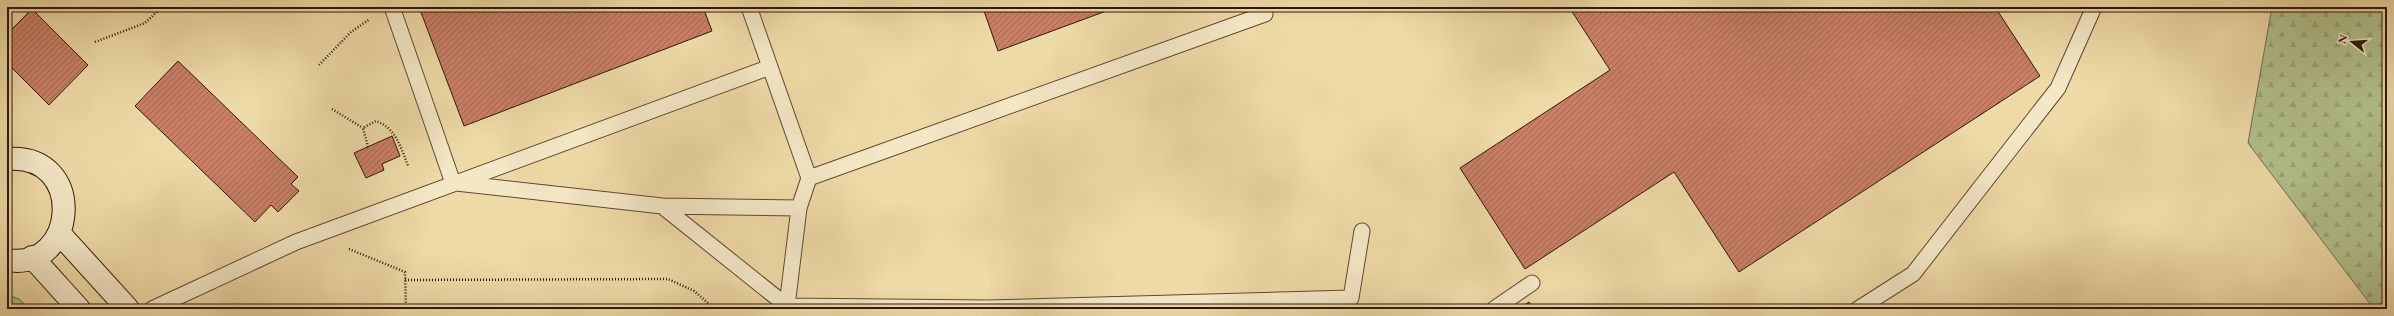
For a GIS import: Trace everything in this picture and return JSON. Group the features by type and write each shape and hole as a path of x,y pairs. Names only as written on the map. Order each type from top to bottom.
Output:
{"street":[{"path":"7,159 22,159 38,164 56,179 61,189 65,211 59,233 48,248 32,257 13,261 7,260"},
{"path":"59,233 128,309"},
{"path":"32,257 79,309"}],"lane":[{"path":"392,7 453,183"},
{"path":"749,7 809,178 799,208 784,307"},
{"path":"809,178 1265,14 1263,7"},
{"path":"1858,309 1913,274 2054,94 2094,7"},
{"path":"152,309 296,242 770,67"},
{"path":"453,183 662,206 799,208"},
{"path":"662,206 784,307 988,308 1354,304 1362,231"},
{"path":"1494,309 1532,283"}],"path":[{"path":"95,42 145,23 162,7"},
{"path":"319,65 350,32 374,16"},
{"path":"332,109 363,128 368,147"},
{"path":"363,128 376,121 382,123 396,136 408,166"},
{"path":"375,260 405,272 406,309"},
{"path":"405,280 668,279 694,291 715,309"}],"green space":[{"path":"2272,7 2387,7 2387,309 2374,309 2248,143"},
{"path":"7,295 19,299 29,309 7,309"}],"building":[{"path":"419,7 703,7 712,31 464,126"},
{"path":"1117,7 998,51 983,8"},
{"path":"1569,7 1995,7 2040,76 1739,272 1674,172 1525,269 1460,168 1610,70"},
{"path":"32,9 88,65 49,105 7,63 7,34"},
{"path":"178,61 298,177 291,184 299,191 278,212 271,205 255,222 135,106"},
{"path":"392,136 400,156 382,164 384,170 366,178 354,153"},
{"path":"1529,302 1534,309 1518,309"}]}
